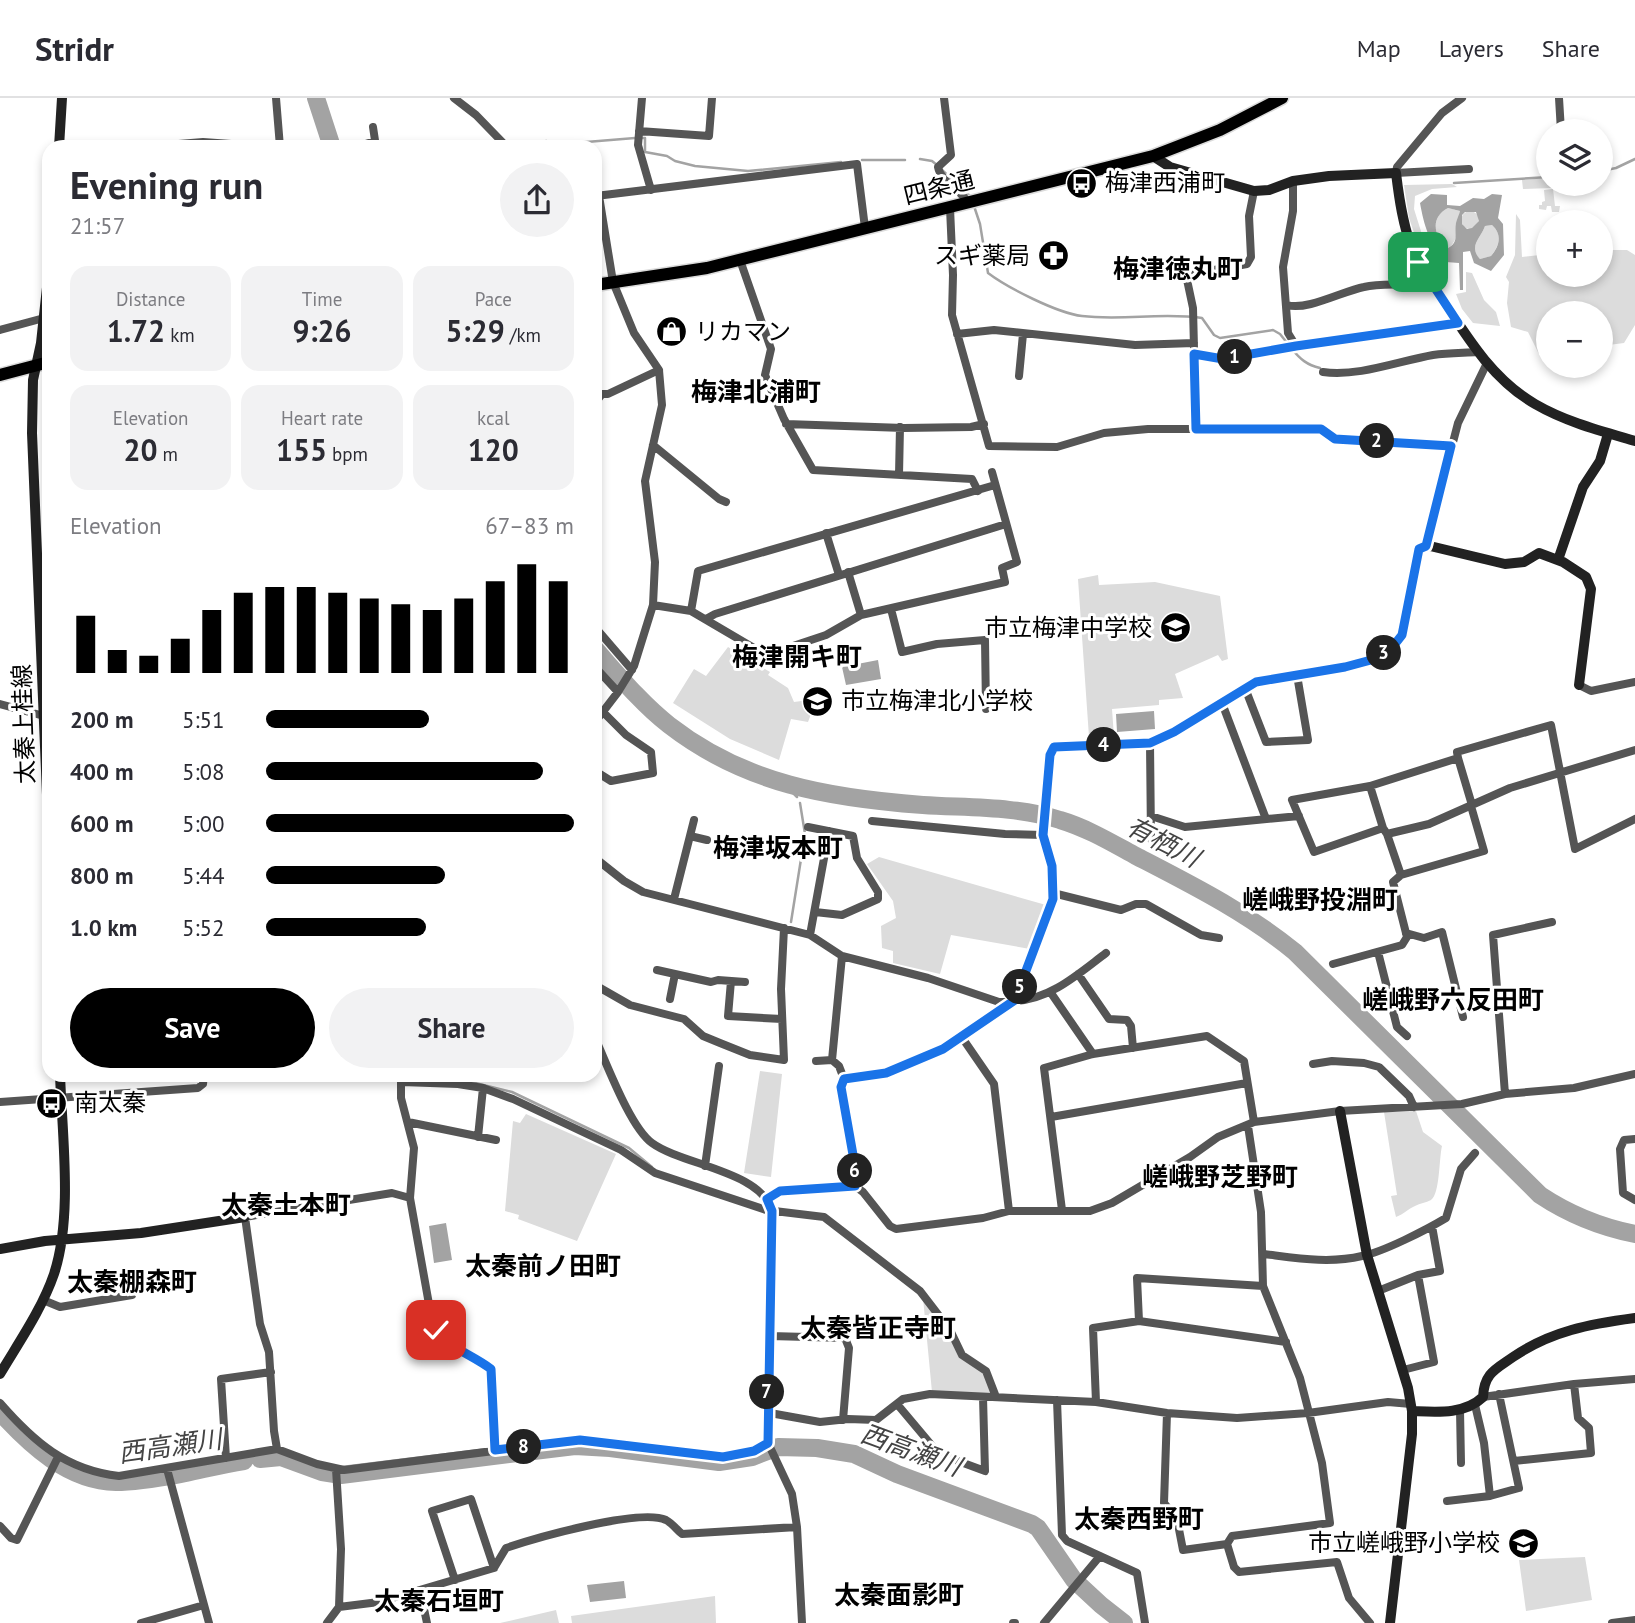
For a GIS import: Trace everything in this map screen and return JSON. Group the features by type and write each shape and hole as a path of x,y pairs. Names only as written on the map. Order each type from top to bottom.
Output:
{"main road":[{"path":"59,140 62,98"},
{"name":"四条通","path":"602,284 707,268 1153,156 1220,130 1282,98"},
{"path":"1153,156 1170,167 1254,191 1269,190 1293,181 1396,173 1413,252 1487,363 1534,403 1563,418 1635,442"},
{"name":"太秦上桂線","path":"42,329 33,380 32,433 42,669"},
{"path":"0,375 42,364"},
{"path":"1558,560 1583,487 1600,461 1608,433"},
{"path":"1423,547 1505,564 1524,562 1539,553 1558,560 1586,577 1591,589 1579,685"},
{"path":"0,1374 43,1300 54,1273 61,1241 64,1211 60,1082"},
{"path":"1340,1111 1367,1255 1403,1370 1411,1408 1412,1434 1390,1623"},
{"path":"0,1249 141,1233 245,1217"},
{"path":"1411,1408 1441,1412 1460,1410 1479,1401 1492,1369 1538,1341 1582,1326 1635,1318"}],"street":[{"path":"276,98 279,140"},
{"path":"454,98 476,115 499,140"},
{"path":"642,98 638,145 651,190"},
{"path":"639,131 709,136 712,98"},
{"path":"944,98 951,155 938,167 939,175 964,195 968,203"},
{"path":"1462,98 1442,113 1396,173 1469,169"},
{"path":"1559,98 1560,119"},
{"path":"373,127 375,140"},
{"path":"602,195 857,164 864,228"},
{"path":"1293,181 1293,211 1283,267 1288,333 1296,346"},
{"path":"1196,429 1193,308 1186,275 1247,264 1251,257 1249,216 1254,191"},
{"path":"950,208 952,315 989,446 1057,447 1104,433 1149,429 1321,429 1335,439 1451,446"},
{"path":"602,223 613,282 634,333 659,370 662,405 645,481 655,562 653,605 631,672 603,712 626,735 651,752 653,773 611,781 602,775"},
{"path":"740,260 771,349 765,375 786,424 813,470 972,479 978,491"},
{"path":"1287,305 1292,307 1320,301 1364,286 1409,284"},
{"path":"0,330 42,319"},
{"path":"1194,354 1223,359 1458,323"},
{"path":"957,334 994,330 1135,345 1194,343"},
{"path":"1019,376 1023,334"},
{"path":"1323,372 1335,374 1432,355 1478,352"},
{"path":"844,1079 886,1073 943,1049 1013,1001 1053,893 1052,866 1043,831 1050,755 1054,747 1150,743 1174,732 1256,682 1371,660 1391,649 1402,635 1423,547 1458,423 1487,363"},
{"path":"602,394 608,394 659,370"},
{"path":"786,424 971,427 984,424"},
{"path":"899,475 900,427"},
{"path":"653,445 726,502"},
{"path":"653,605 691,611 766,655 826,635 861,615 1005,582 1002,568 1017,562 992,472"},
{"path":"691,611 698,571 995,485"},
{"path":"706,619 1006,524"},
{"path":"826,533 861,615"},
{"path":"891,609 902,652 937,644 985,640 986,709"},
{"path":"602,636 631,672"},
{"path":"602,674 619,691"},
{"path":"1245,688 1266,742 1308,740 1297,675"},
{"path":"1579,685 1591,691 1635,682"},
{"path":"1222,703 1266,819"},
{"path":"0,704 42,715"},
{"path":"1333,964 1402,945 1407,937 1393,882 1401,875 1484,851 1457,752 1551,725 1575,849 1635,819"},
{"path":"1150,743 1151,839"},
{"path":"1458,758 1370,786 1292,800 1314,852 1385,831 1429,824 1510,788 1635,750"},
{"path":"1370,786 1401,875"},
{"path":"1151,816 1185,827 1299,816"},
{"path":"674,899 694,820"},
{"path":"872,821 1005,834 1043,831"},
{"path":"808,827 853,836 857,858 878,892 878,899 842,915 815,912"},
{"path":"810,935 828,831"},
{"path":"690,836 707,840"},
{"path":"602,864 643,892 810,935 842,956 936,981 999,1002 1029,1000 1051,993 1106,953"},
{"path":"1053,893 1121,910 1136,904 1146,904 1201,935 1219,938"},
{"path":"1504,1094 1493,935 1552,922"},
{"path":"602,989 630,1005 684,1019 703,1036 750,1055 784,1060 781,956 784,928"},
{"path":"1406,933 1424,939 1442,932 1463,1017"},
{"path":"1378,952 1397,1027 1407,1035"},
{"path":"832,1060 842,956"},
{"path":"657,970 710,982 718,979 745,982"},
{"path":"670,999 675,974"},
{"path":"1078,974 1109,1019 1127,1020 1131,1026 1133,1048"},
{"path":"731,981 728,1016 782,1019"},
{"path":"1051,993 1093,1054"},
{"path":"961,1036 994,1084 1009,1211"},
{"path":"1062,1210 1044,1068 1093,1054 1207,1036 1244,1061 1261,1212 1263,1286 1300,1377 1322,1463 1330,1523 1232,1536 1227,1544 1234,1567 1239,1572 1337,1562 1349,1598 1370,1623"},
{"path":"602,1053 639,1130 652,1143 737,1178 760,1192 767,1199 772,1211 767,1393 770,1447 792,1493 797,1527 802,1623"},
{"path":"816,1061 832,1060 839,1066 844,1079 841,1087 855,1166 855,1186"},
{"path":"1313,1065 1332,1061 1379,1067 1409,1096 1414,1107"},
{"path":"705,1166 719,1066"},
{"path":"767,1199 780,1191 855,1186 890,1226 896,1229 983,1218 1009,1211 1090,1211 1112,1203 1190,1157 1218,1137 1251,1124 1340,1111 1462,1104 1504,1094 1574,1088 1635,1074"},
{"path":"0,1102 118,1092 150,1093 198,1088 203,1082"},
{"path":"401,1082 401,1098 414,1147 410,1198 430,1311 436,1330 444,1341 491,1369 495,1450"},
{"path":"439,1082 483,1088 513,1100 621,1150 655,1174 772,1211 824,1217 919,1291 950,1330 962,1355 986,1371 996,1397"},
{"path":"1051,1117 1247,1083"},
{"path":"478,1137 483,1088"},
{"path":"408,1122 496,1140"},
{"path":"1635,1139 1624,1140 1620,1149 1623,1192 1635,1200"},
{"path":"1264,1254 1315,1260 1344,1259 1367,1255 1432,1226 1446,1218 1461,1170 1475,1153"},
{"path":"277,1449 269,1352 260,1324 245,1217 392,1193 410,1198"},
{"path":"1378,1291 1418,1275 1440,1271 1432,1226"},
{"path":"1403,1370 1434,1362 1418,1275"},
{"path":"1139,1321 1137,1278 1263,1286"},
{"path":"43,1300 61,1307 132,1295"},
{"path":"1096,1402 1093,1328 1139,1321 1286,1342"},
{"path":"770,1336 845,1338 849,1348 843,1420"},
{"path":"226,1458 221,1379 271,1371"},
{"path":"1490,1496 1479,1401 1500,1394 1635,1379"},
{"path":"1514,1461 1591,1453 1589,1428 1578,1418 1574,1384"},
{"path":"770,1413 820,1422 876,1420 903,1399 930,1394 1096,1402 1167,1413 1237,1418 1388,1402 1411,1408"},
{"path":"1447,1502 1490,1496 1519,1488 1500,1394"},
{"path":"897,1404 939,1454 985,1471 983,1397"},
{"path":"1057,1400 1062,1535 1067,1541 1137,1573 1144,1623"},
{"path":"0,1403 28,1434 58,1457 102,1474 120,1476 277,1449 336,1473 580,1440 723,1457 770,1447"},
{"path":"1460,1410 1461,1463"},
{"path":"1167,1413 1164,1503 1177,1519 1183,1550 1227,1544"},
{"path":"0,1526 17,1541 58,1457"},
{"path":"167,1469 209,1623"},
{"path":"327,1623 339,1607 341,1549 336,1473"},
{"path":"455,1580 432,1511 471,1499 494,1568"},
{"path":"339,1607 379,1602 494,1568 506,1548 554,1534 625,1519 667,1520 682,1534 797,1527"},
{"path":"1044,1623 1100,1556"},
{"path":"420,1590 427,1623"},
{"path":"141,1623 204,1605"},
{"path":"1612,1623 1635,1620"}],"shaded area":[{"path":"1536,179 1536,189 1523,189 1522,180"},
{"path":"1452,184 1457,187 1432,189 1415,196 1414,209 1425,244 1441,272 1441,279 1437,282 1423,259 1409,218 1404,185"},
{"path":"1431,194 1447,195 1447,205 1460,206 1473,198 1484,199 1492,194 1502,195 1498,218 1503,224 1504,255 1491,271 1474,263 1470,251 1463,252 1463,290 1460,290 1459,263 1446,262 1435,247 1428,234 1420,203","holes":["1448,208 1460,211 1455,241 1446,249 1439,239 1436,227 1442,212","1465,212 1476,212 1479,221 1472,228 1467,229 1462,224 1462,215","1492,225 1498,233 1499,241 1491,256 1480,259 1475,250 1476,242 1485,226"]},
{"path":"1545,196 1554,196 1555,206 1560,206 1559,210 1552,210 1551,206 1547,206 1546,210 1539,209 1539,205 1545,201"},
{"path":"1448,208 1460,211 1456,238 1446,249 1439,239 1436,222"},
{"path":"1470,211 1476,214 1479,220 1476,226 1470,229 1464,226 1461,220 1464,214"},
{"path":"1516,214 1520,220 1522,257 1536,255 1536,287 1613,287 1613,250 1627,250 1635,255 1635,325 1624,343 1613,344 1613,301 1536,301 1536,348 1528,332 1511,327 1507,303 1509,282 1506,277 1515,255"},
{"path":"1492,225 1498,233 1498,244 1491,256 1480,259 1475,250 1476,242 1485,226"},
{"path":"1466,272 1472,273 1484,300 1496,312 1500,326 1473,323 1462,309 1456,294 1466,292"},
{"path":"1098,575 1099,585 1155,582 1220,596 1228,659 1222,661 1218,655 1175,674 1183,698 1159,700 1159,705 1112,709 1114,737 1089,737 1078,579"},
{"path":"728,647 770,672 768,675 788,688 794,702 809,700 811,714 808,722 791,719 779,760 730,739 673,703 694,669 706,676"},
{"path":"878,660 881,679 846,685 842,667"},
{"path":"1154,711 1155,729 1117,732 1116,714"},
{"path":"879,857 1046,905 1030,949 951,935 940,974 893,963 893,951 882,948 881,926 896,918 893,901 867,864"},
{"path":"760,1071 782,1074 771,1177 744,1173"},
{"path":"1416,1111 1423,1132 1442,1146 1438,1183 1431,1200 1396,1217 1391,1196 1397,1195 1384,1112"},
{"path":"526,1114 616,1154 577,1241 518,1219 519,1215 505,1211 513,1121 520,1123"},
{"path":"446,1223 452,1260 434,1263 429,1226"},
{"path":"923,1298 949,1331 960,1355 985,1372 994,1395 932,1392"},
{"path":"1585,1557 1592,1600 1526,1611 1519,1560"},
{"path":"624,1581 626,1598 590,1602 587,1585"},
{"path":"715,1596 716,1623 572,1623 571,1616"},
{"path":"556,1610 559,1623 500,1623"}],"waterway":[{"name":"有栖川","path":"316,98 330,140"},
{"path":"602,141 635,138"},
{"path":"642,138 645,138 645,152 695,166 748,171 841,162"},
{"path":"920,159 932,161 937,165"},
{"path":"1613,169 1635,159"},
{"path":"862,160 905,160"},
{"path":"942,170 970,196"},
{"path":"1454,183 1536,178"},
{"path":"974,206 980,224 988,273 1047,305 1082,316 1202,318 1214,335 1220,338 1273,330 1288,344"},
{"path":"1292,349 1304,361 1320,368"},
{"name":"有栖川","path":"602,657 640,699 669,725 698,745 758,774 789,784 854,798 1044,815 1090,831 1218,900 1295,952 1540,1195 1586,1219 1635,1234"},
{"path":"784,784 797,797"},
{"path":"791,922 805,834 800,803"},
{"path":"471,1082 512,1092 629,1148 652,1167"},
{"name":"西高瀬川","path":"0,1412 24,1437 51,1459 98,1480 142,1480 244,1461"},
{"name":"西高瀬川","path":"260,1459 281,1457 322,1472 341,1475 575,1446 719,1462 752,1457 778,1447 817,1448 854,1454 897,1474 1032,1524 1038,1528 1074,1580 1124,1623"}],"place":[{"name":"梅津西浦町","path":"1082,183"},
{"name":"スギ薬局","path":"1053,256"},
{"name":"リカマン","path":"672,332"},
{"name":"市立梅津中学校","path":"1175,628"},
{"name":"市立梅津北小学校","path":"818,701"},
{"name":"南太秦","path":"51,1103"},
{"name":"市立嵯峨野小学校","path":"1523,1543"}],"district":[{"name":"梅津徳丸町","path":"1178,269"},
{"name":"梅津北浦町","path":"756,392"},
{"name":"梅津開キ町","path":"797,657"},
{"name":"梅津坂本町","path":"778,848"},
{"name":"嵯峨野投淵町","path":"1320,900"},
{"name":"嵯峨野六反田町","path":"1453,1000"},
{"name":"嵯峨野芝野町","path":"1220,1177"},
{"name":"太秦土本町","path":"286,1205"},
{"name":"太秦前ノ田町","path":"543,1266"},
{"name":"太秦棚森町","path":"132,1282"},
{"name":"太秦皆正寺町","path":"878,1328"},
{"name":"太秦西野町","path":"1139,1519"},
{"name":"太秦面影町","path":"899,1595"},
{"name":"太秦石垣町","path":"439,1601"}],"route":[{"path":"436,1330 444,1341 491,1369 495,1450 580,1440 723,1457 739,1456 768,1443 772,1211 767,1199 780,1191 855,1186 855,1166 841,1087 844,1079 886,1073 943,1049 1015,1000 1053,899 1052,866 1043,835 1050,755 1054,747 1150,743 1174,732 1256,682 1371,660 1391,649 1402,635 1419,549 1426,546 1451,446 1335,439 1321,429 1196,429 1194,354 1223,359 1458,323 1418,262"}]}
